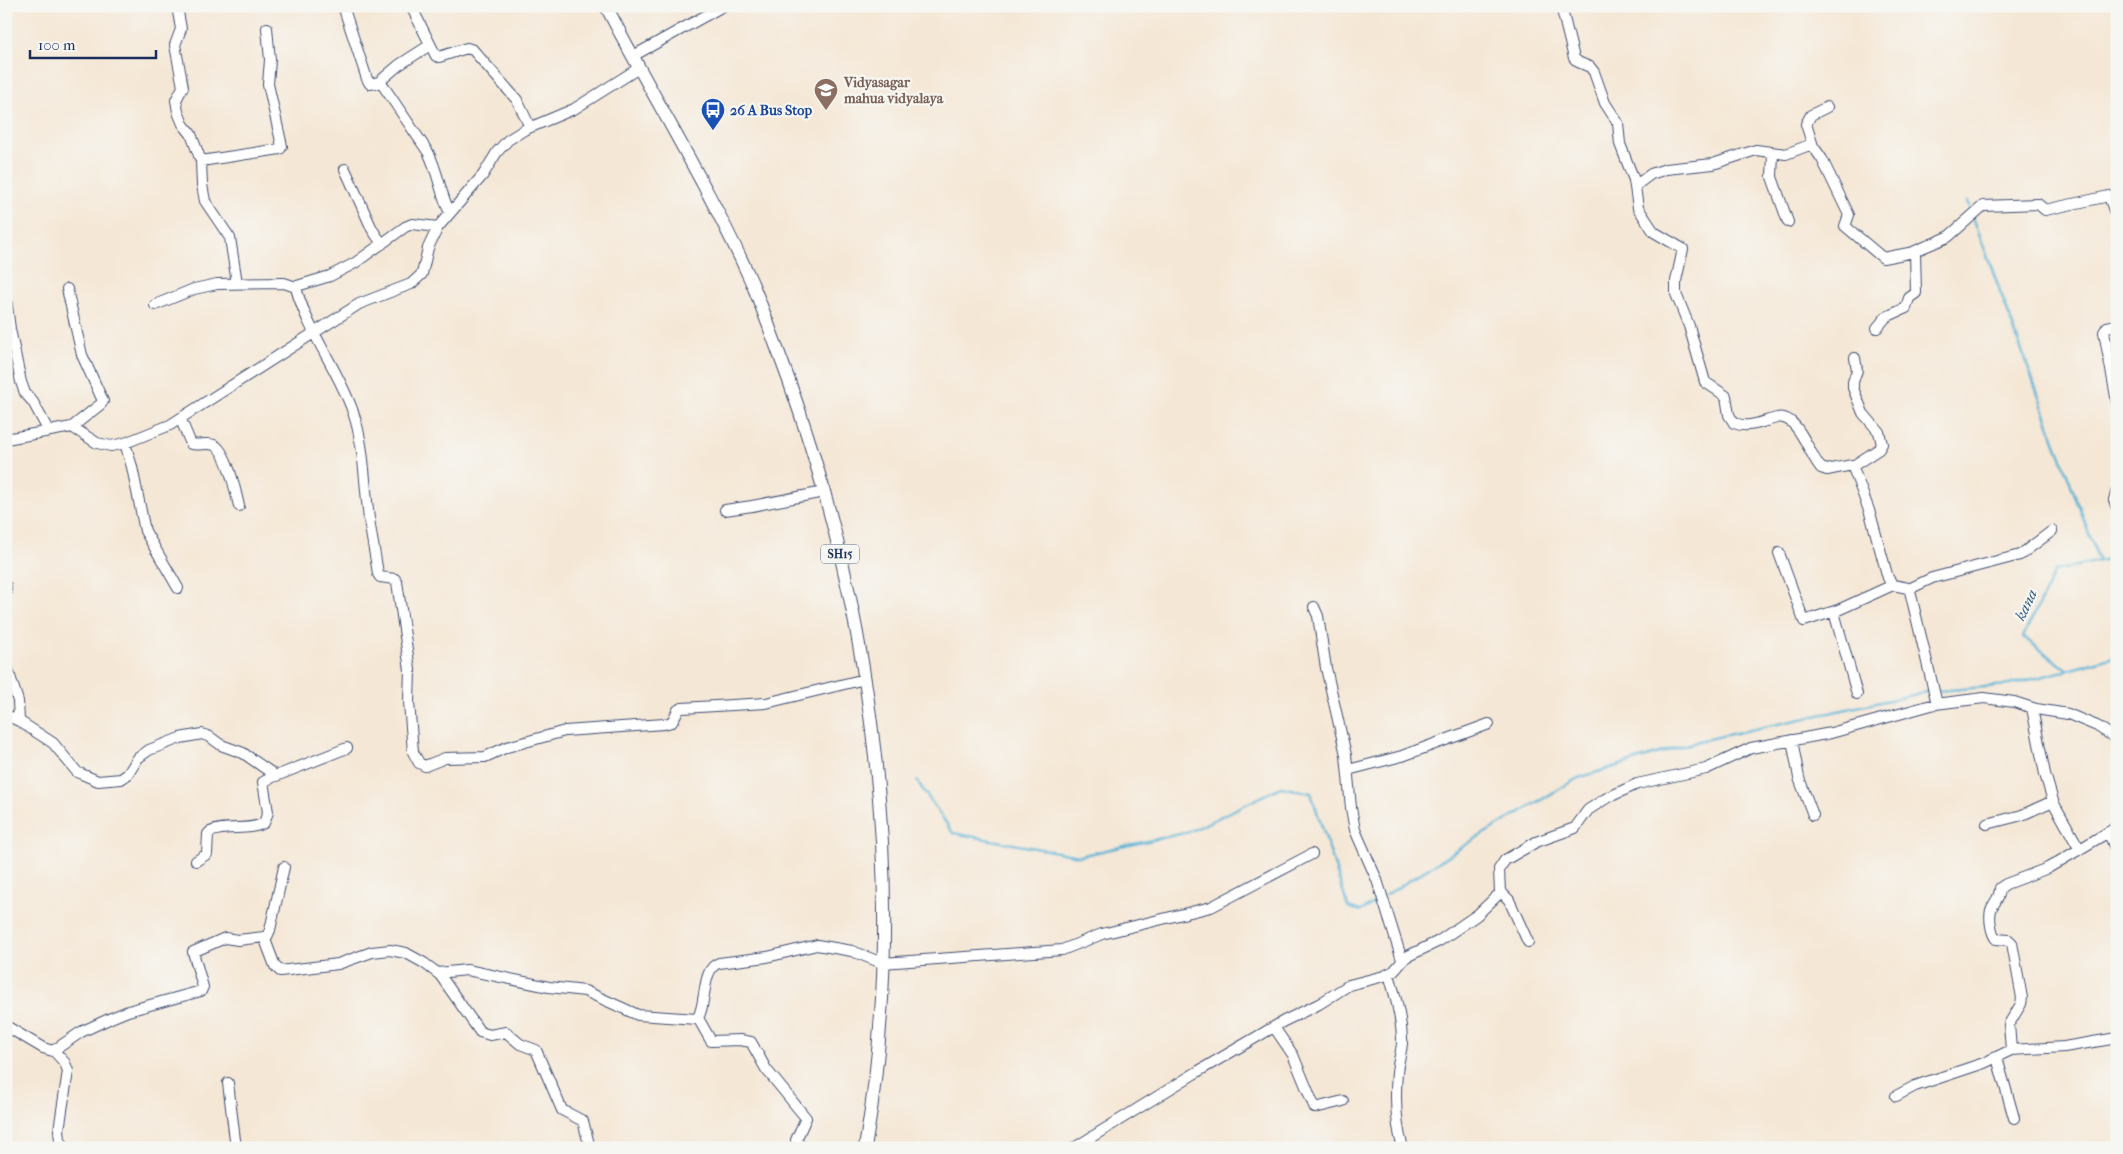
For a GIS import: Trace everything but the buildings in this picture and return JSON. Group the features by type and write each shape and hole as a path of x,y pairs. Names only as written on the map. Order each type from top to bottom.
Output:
{"main road":[{"name":"SH15","path":"606,6 711,198 753,285 801,415 824,492 852,606 865,679 878,786 883,883 882,963 876,1054 865,1148"}],"street":[{"path":"177,6 182,29 175,44 183,87 176,102 180,118 191,134 201,161 205,201 230,238 237,283"},
{"path":"344,6 367,80 370,84 380,82 399,65 430,45"},
{"path":"411,6 438,57 467,48 473,50 517,100 530,127"},
{"path":"72,427 104,446 125,443 180,420 359,304 411,284 422,274 428,248 438,227 483,174 504,144 530,127 574,109 636,62 723,6"},
{"path":"1561,6 1574,58 1594,72 1605,103 1618,123 1622,149 1636,186 1637,204 1650,227 1683,249 1676,281 1676,294 1689,326 1703,378 1708,386 1721,391 1726,396 1730,419 1737,424 1750,425 1780,417 1787,418 1796,427 1821,468 1827,470 1848,464 1852,466 1879,449 1882,444 1879,432 1863,413 1853,388 1852,382 1857,370 1855,358"},
{"path":"201,161 280,149 282,146 268,84 270,60 267,28"},
{"path":"380,82 428,152 433,162 444,201 450,213"},
{"path":"1827,107 1811,115 1807,121 1812,144 1822,159 1850,216 1845,226 1883,258 1914,252 1948,237 1960,228 1978,209 1988,204 2009,206 2038,204 2045,210 2108,196 2117,219"},
{"path":"1636,186 1651,174 1666,169 1713,164 1756,150 1786,154 1812,144"},
{"path":"1773,153 1772,177 1788,222"},
{"path":"345,169 372,229 382,244"},
{"path":"155,305 194,289 217,284 284,283 296,287 330,276 355,263 398,231 412,224 438,227"},
{"path":"1877,328 1886,316 1906,308 1909,298 1916,293 1914,252"},
{"path":"296,287 313,334 345,393 357,426 378,575 396,580 410,670 409,702 413,752 421,765 425,766 445,758 485,757 507,747 565,731 664,724 672,722 678,710 682,708 766,704 865,679"},
{"path":"6,439 72,427 103,401 82,355 67,289"},
{"path":"6,299 10,329 24,389 48,430"},
{"path":"2117,326 2107,328 2104,332 2117,402"},
{"path":"180,420 191,444 212,444 218,448 227,465 239,506"},
{"path":"125,443 146,533 178,588"},
{"path":"1852,466 1870,513 1881,558 1893,585"},
{"path":"2117,490 2114,500 2117,508"},
{"path":"724,510 824,492"},
{"path":"1779,553 1803,620 1834,612 1893,585 1909,589 1932,578 2014,557 2025,552 2052,532"},
{"path":"6,586 6,593"},
{"path":"1909,589 1937,704"},
{"path":"1314,607 1318,616 1326,668 1341,728 1348,770 1351,808 1356,830 1377,880 1402,960"},
{"path":"1834,612 1857,694"},
{"path":"6,664 18,701 19,721"},
{"path":"1074,1148 1196,1072 1353,983 1394,971 1402,960 1439,941 1487,907 1500,891 1499,869 1505,860 1536,842 1575,828 1588,810 1605,799 1637,784 1706,769 1744,750 1831,733 1937,704 1984,698 2014,702 2032,708 2075,716 2097,726 2117,739"},
{"path":"2032,708 2045,774 2053,802 2079,848"},
{"path":"6,715 19,721 53,744 70,766 91,779 106,781 122,779 128,774 138,758 149,750 180,738 202,734 221,745 243,753 275,776"},
{"path":"1348,770 1402,756 1488,724"},
{"path":"1792,740 1799,778 1813,815"},
{"path":"196,861 207,854 208,834 214,830 259,826 264,823 268,812 263,782 347,748"},
{"path":"1987,824 2022,815 2053,802"},
{"path":"2011,1050 2009,1024 2021,1004 2021,990 2012,943 2009,940 1996,939 1994,937 1991,909 2000,896 2001,886 2039,873 2112,830 2117,852"},
{"path":"802,1148 796,1140 806,1118 766,1069 751,1042 740,1040 712,1041 698,1018 709,971 715,964 767,957 805,946 817,945 852,951 882,963 1041,953 1068,949 1102,934 1211,907 1312,854"},
{"path":"284,867 270,930 266,939 275,966 280,971 338,964 372,952 390,950 406,953 438,973 480,1032 490,1035 506,1032 520,1044 536,1050 562,1110 583,1121 590,1148"},
{"path":"1500,891 1509,900 1528,942"},
{"path":"54,1051 81,1032 128,1011 201,991 204,987 193,955 196,950 225,938 238,940 261,937 266,939"},
{"path":"438,973 467,970 549,987 585,991 638,1015 698,1018"},
{"path":"1388,974 1399,1014 1402,1038 1397,1071 1396,1101 1397,1126 1403,1148"},
{"path":"6,1026 47,1050 54,1051 65,1063 68,1071 59,1137 65,1148"},
{"path":"1274,1027 1293,1055 1315,1108 1342,1101"},
{"path":"1896,1096 1915,1086 1997,1058 2011,1050 2064,1047 2117,1038"},
{"path":"1997,1058 2014,1118"},
{"path":"228,1083 236,1148"}],"waterway":[{"path":"1967,201 1971,212"},
{"path":"1973,217 2099,561"},
{"name":"kana","path":"2117,557 2055,571 2023,637 2068,670 2117,656"},
{"path":"1937,691 2009,685 2068,670"},
{"path":"1386,895 1475,839 1578,778 1699,741 1931,691"},
{"path":"917,781 953,833 1079,856 1189,832 1281,787 1311,793 1348,907 1361,911 1379,900"}],"place":[{"name":"Vidyasagar mahua vidyalaya","path":"826,111"},
{"name":"26 A Bus Stop","path":"713,131"}]}
